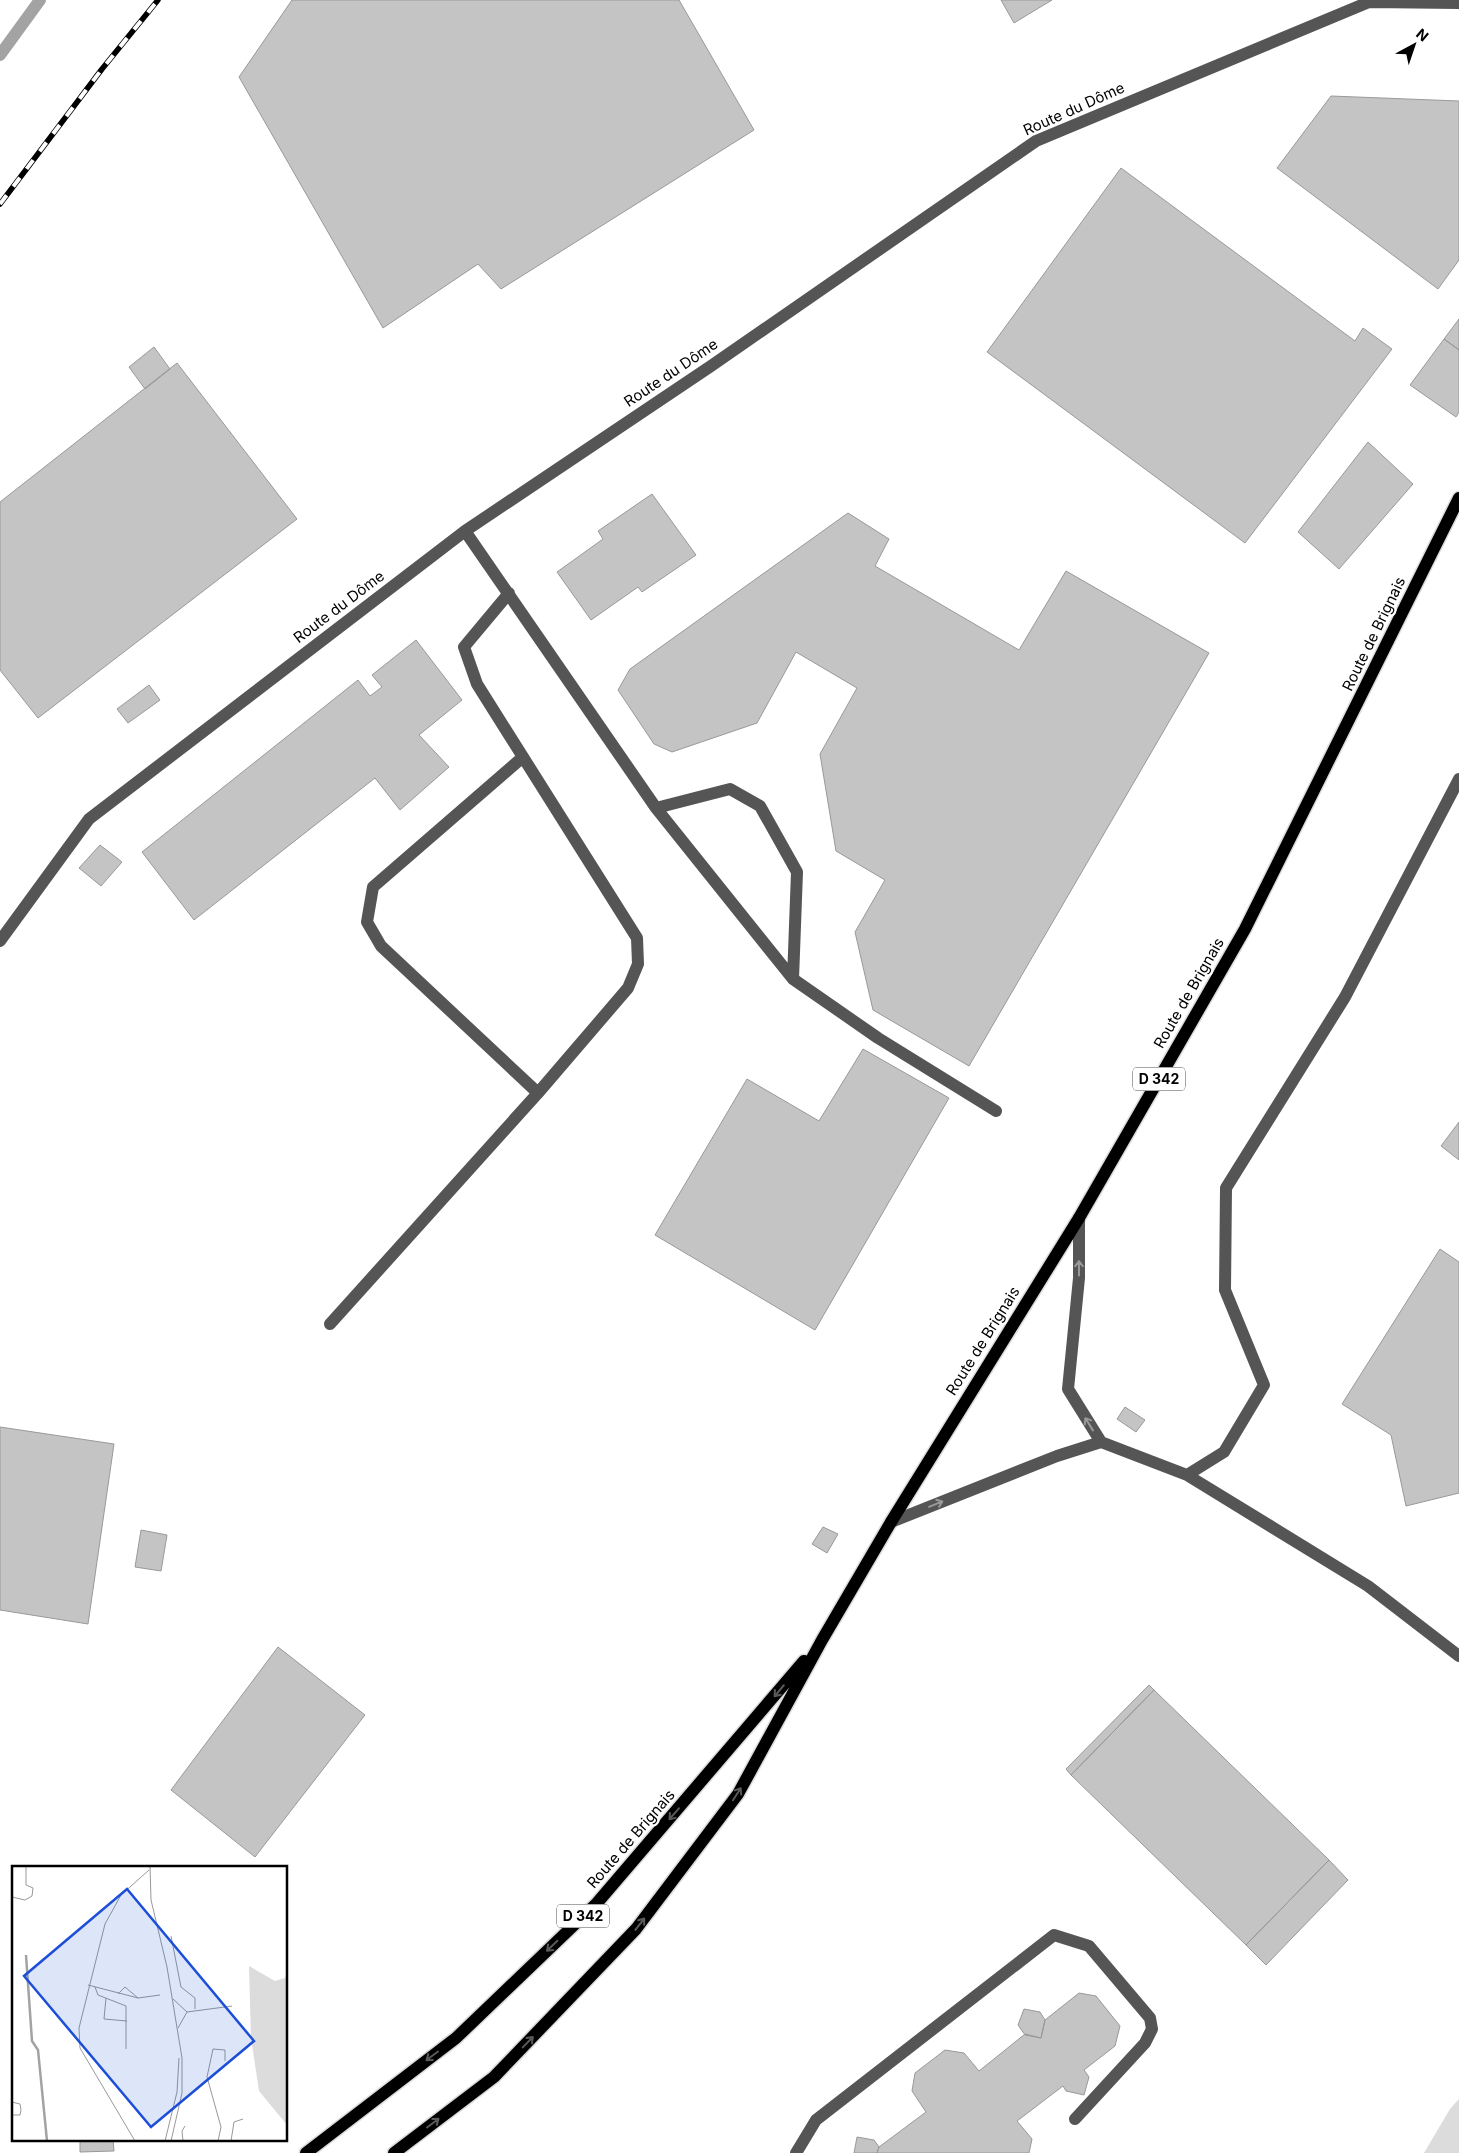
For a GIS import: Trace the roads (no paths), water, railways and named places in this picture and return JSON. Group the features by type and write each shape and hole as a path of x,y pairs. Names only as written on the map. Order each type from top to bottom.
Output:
{"main road":[{"name":"Route de Brignais","path":"394,2153 494,2077 636,1929 738,1794 822,1640 891,1522 1079,1218 1245,929 1459,498"},
{"name":"Route de Brignais","path":"306,2153 456,2038 597,1903 822,1640"}],"street":[{"name":"Route du Dôme","path":"0,941 89,819 466,531 711,366 1036,141 1369,2 1459,3"},
{"path":"466,531 656,808 793,979 878,1038 996,1111"},
{"path":"330,1324 538,1093 628,988 638,964 637,938 477,684 464,647 509,593"},
{"path":"523,757 373,888 368,922 381,946 538,1093"},
{"path":"1188,1475 1224,1452 1264,1385 1226,1290 1226,1188 1345,997 1459,779"},
{"path":"656,808 730,789 760,806 797,872 793,979"},
{"path":"1079,1218 1079,1278 1068,1389 1101,1442 1188,1475 1368,1586 1459,1656"},
{"path":"891,1522 1057,1456 1101,1442"},
{"path":"796,2153 816,2120 1054,1935 1089,1946 1150,2018 1152,2029 1145,2043 1075,2119"}],"waterway":[{"path":"0,55 40,0"}],"railway":[{"path":"0,204 102,69 158,0"}]}
